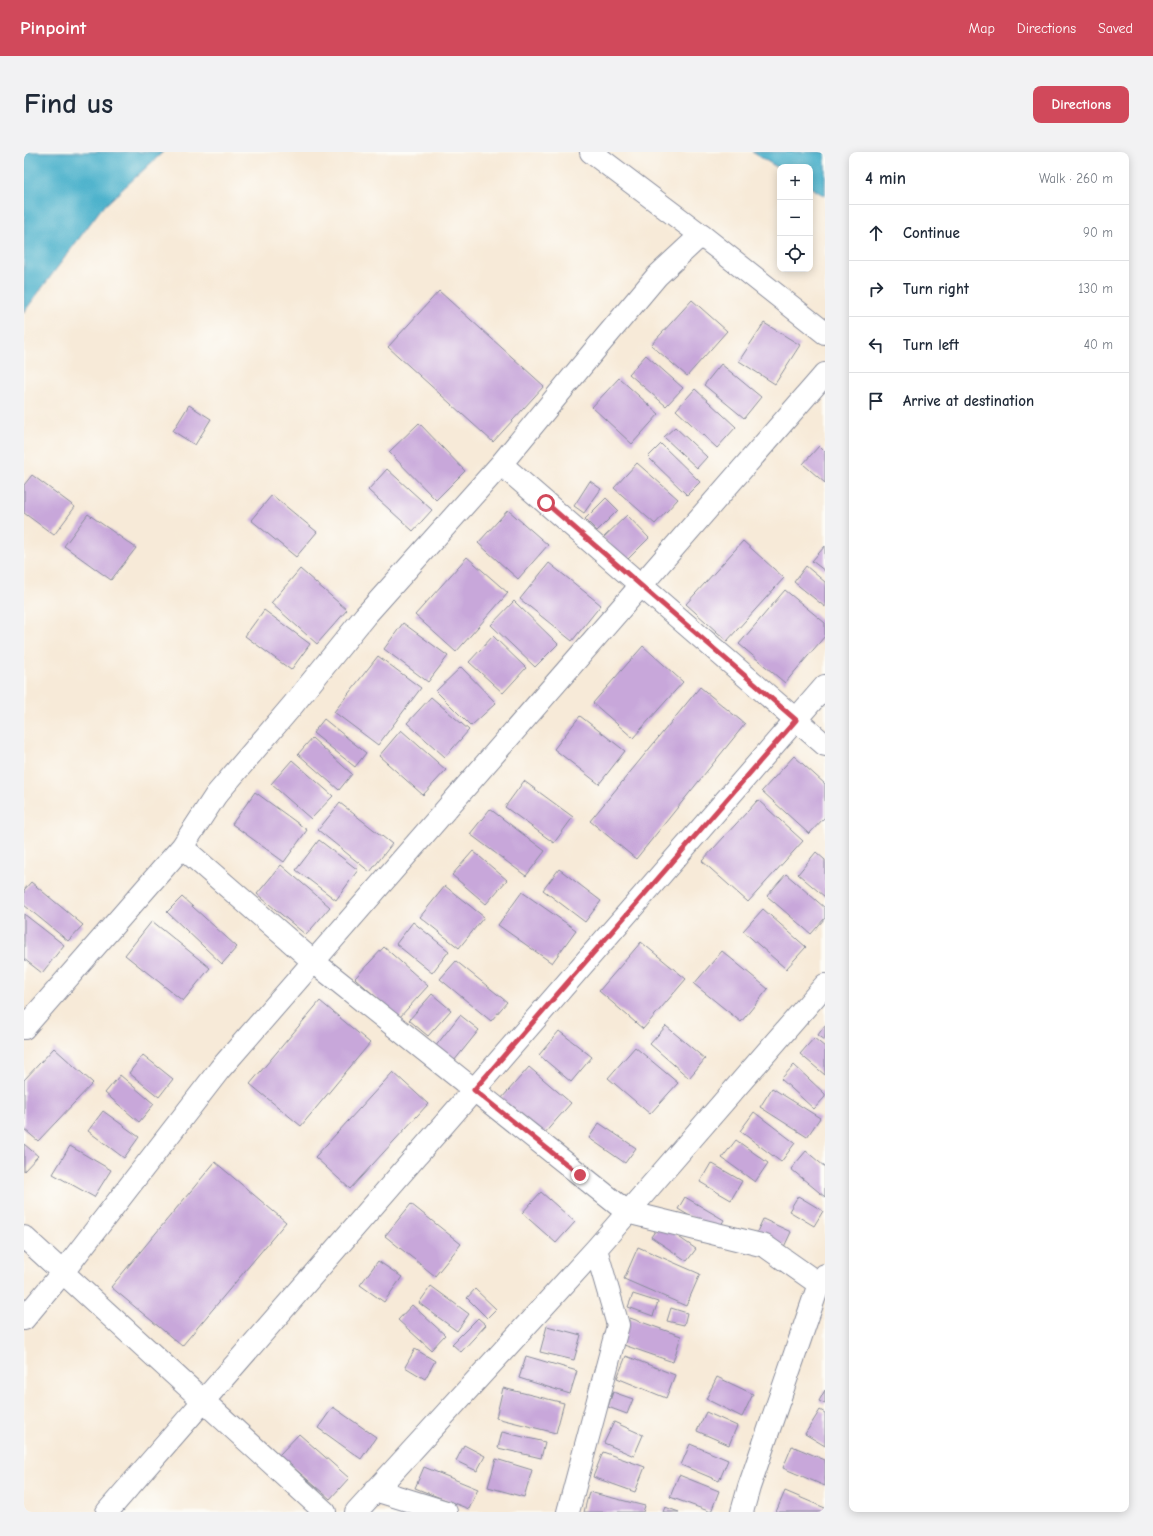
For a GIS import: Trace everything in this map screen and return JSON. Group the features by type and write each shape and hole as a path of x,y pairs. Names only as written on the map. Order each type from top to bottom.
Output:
{"street":[{"path":"591,152 701,234 825,333"},
{"path":"24,1028 182,847 216,795 292,706 365,616 501,464 657,276 701,234"},
{"path":"24,1319 63,1272 220,1069 825,374"},
{"path":"501,464 825,745"},
{"path":"107,1512 825,686"},
{"path":"182,847 314,962 627,1212 765,1246 822,1280 749,1486 742,1512"},
{"path":"356,1512 596,1249 825,985"},
{"path":"24,1237 325,1512"},
{"path":"568,1512 618,1325 596,1249"},
{"path":"375,1490 446,1512"}],"water":[{"path":"24,152 163,152 101,209 24,312"},
{"path":"752,152 825,152 825,196 813,189 813,164 777,164 777,167"}],"building":[{"path":"439,291 544,386 493,442 388,347"},
{"path":"692,300 727,331 687,376 651,345"},
{"path":"764,323 800,345 775,384 739,361"},
{"path":"646,355 683,388 666,406 629,374"},
{"path":"721,364 761,397 744,418 704,385"},
{"path":"619,378 659,414 632,444 592,407"},
{"path":"695,389 736,427 717,448 676,410"},
{"path":"189,405 211,419 195,445 173,431"},
{"path":"419,423 465,471 436,500 389,452"},
{"path":"675,427 707,457 697,468 664,437"},
{"path":"661,444 700,482 687,495 648,457"},
{"path":"819,446 825,452 825,483 803,464"},
{"path":"637,463 678,499 655,524 614,488"},
{"path":"387,469 432,510 413,531 368,490"},
{"path":"32,475 75,507 54,535 24,513 24,485"},
{"path":"590,481 601,489 584,513 574,506"},
{"path":"272,495 317,532 296,557 251,520"},
{"path":"606,498 618,510 597,531 585,519"},
{"path":"508,510 548,545 518,579 478,543"},
{"path":"88,514 136,548 111,580 64,546"},
{"path":"627,515 649,538 626,561 603,538"},
{"path":"743,541 784,578 727,641 686,604"},
{"path":"825,546 825,571 812,561"},
{"path":"467,557 508,593 456,652 415,615"},
{"path":"549,563 601,605 572,641 520,599"},
{"path":"806,566 825,582 825,607 794,582"},
{"path":"300,569 347,610 317,644 271,603"},
{"path":"785,590 825,623 825,636 785,683 739,644"},
{"path":"514,601 558,644 535,667 491,625"},
{"path":"264,610 310,644 291,670 245,636"},
{"path":"403,623 448,656 428,682 384,649"},
{"path":"493,636 526,668 503,693 469,662"},
{"path":"643,646 683,682 633,738 593,703"},
{"path":"378,656 421,688 378,745 334,712"},
{"path":"461,667 496,703 471,726 436,691"},
{"path":"700,687 745,724 636,859 590,821"},
{"path":"431,697 469,730 445,757 407,723"},
{"path":"580,716 625,751 599,784 554,749"},
{"path":"324,719 366,753 355,767 313,733"},
{"path":"401,730 446,770 423,795 379,756"},
{"path":"312,738 352,774 339,790 298,754"},
{"path":"794,756 825,784 825,817 809,834 762,791"},
{"path":"292,760 333,796 311,819 271,784"},
{"path":"524,781 573,817 554,843 505,807"},
{"path":"255,792 307,830 284,862 232,824"},
{"path":"758,800 803,841 748,902 702,861"},
{"path":"340,803 392,844 370,872 318,830"},
{"path":"490,809 545,851 526,876 470,834"},
{"path":"319,840 358,870 336,900 296,870"},
{"path":"473,851 507,880 486,904 452,875"},
{"path":"816,852 825,860 825,897 798,874"},
{"path":"281,865 330,907 306,935 257,894"},
{"path":"559,869 601,901 585,922 543,890"},
{"path":"786,874 825,908 825,918 811,934 767,896"},
{"path":"31,882 83,925 68,941 24,905 24,890"},
{"path":"445,886 484,917 459,948 420,917"},
{"path":"522,892 576,930 552,963 498,925"},
{"path":"182,897 237,947 222,964 167,912"},
{"path":"763,909 806,947 786,969 743,931"},
{"path":"24,914 64,945 42,973 24,959"},
{"path":"152,921 210,968 183,1001 125,955"},
{"path":"413,922 449,951 432,973 396,944"},
{"path":"641,942 686,979 643,1029 599,991"},
{"path":"384,947 428,986 399,1018 355,978"},
{"path":"722,951 768,989 741,1022 694,984"},
{"path":"456,961 507,1002 491,1021 440,979"},
{"path":"432,994 451,1010 428,1036 409,1020"},
{"path":"320,1001 370,1043 301,1126 250,1084"},
{"path":"460,1015 479,1030 454,1061 435,1047"},
{"path":"825,1025 825,1040 818,1035"},
{"path":"666,1026 705,1059 689,1078 650,1044"},
{"path":"559,1031 592,1057 571,1082 539,1055"},
{"path":"814,1038 825,1047 825,1075 800,1054"},
{"path":"635,1047 678,1083 650,1114 608,1078"},
{"path":"54,1048 93,1083 38,1141 24,1129 24,1080"},
{"path":"143,1055 173,1079 159,1097 129,1073"},
{"path":"794,1065 825,1094 825,1097 814,1109 781,1079"},
{"path":"529,1067 571,1103 543,1135 501,1099"},
{"path":"393,1072 428,1104 350,1189 315,1157"},
{"path":"120,1075 154,1104 139,1122 105,1093"},
{"path":"772,1088 820,1118 807,1137 760,1107"},
{"path":"103,1111 139,1137 124,1158 88,1131"},
{"path":"754,1112 795,1143 781,1162 740,1131"},
{"path":"599,1123 636,1148 625,1163 589,1138"},
{"path":"736,1140 768,1163 755,1182 722,1158"},
{"path":"24,1144 38,1156 24,1171"},
{"path":"70,1146 111,1170 94,1197 53,1174"},
{"path":"806,1151 825,1167 825,1197 791,1169"},
{"path":"215,1162 286,1222 182,1346 111,1287"},
{"path":"711,1163 742,1181 731,1200 700,1182"},
{"path":"541,1192 575,1222 556,1243 522,1213"},
{"path":"798,1196 823,1211 814,1226 789,1211"},
{"path":"685,1197 724,1220 717,1232 678,1209"},
{"path":"411,1204 461,1244 435,1276 385,1236"},
{"path":"763,1219 791,1232 784,1247 756,1234"},
{"path":"660,1224 696,1249 687,1261 651,1237"},
{"path":"638,1247 700,1274 686,1306 624,1279"},
{"path":"378,1261 402,1277 384,1302 360,1285"},
{"path":"431,1286 469,1314 457,1331 419,1303"},
{"path":"475,1289 496,1309 487,1318 467,1298"},
{"path":"633,1294 658,1302 653,1316 628,1307"},
{"path":"412,1305 445,1335 431,1350 398,1320"},
{"path":"671,1308 687,1313 684,1325 667,1321"},
{"path":"478,1318 486,1325 461,1352 452,1344"},
{"path":"630,1318 681,1336 673,1362 621,1344"},
{"path":"547,1326 581,1335 574,1360 540,1352"},
{"path":"415,1349 435,1361 425,1379 405,1367"},
{"path":"526,1356 577,1371 570,1394 519,1378"},
{"path":"626,1356 675,1375 666,1398 617,1378"},
{"path":"717,1377 753,1394 742,1417 706,1399"},
{"path":"503,1388 564,1403 556,1433 496,1418"},
{"path":"825,1390 825,1404 819,1401"},
{"path":"613,1392 633,1399 627,1414 608,1407"},
{"path":"333,1407 376,1437 361,1459 318,1428"},
{"path":"820,1410 825,1413 825,1446 805,1434"},
{"path":"706,1412 737,1426 729,1445 697,1431"},
{"path":"614,1422 643,1435 634,1456 604,1443"},
{"path":"502,1432 545,1442 541,1458 498,1448"},
{"path":"299,1434 349,1478 330,1499 279,1455"},
{"path":"690,1444 728,1460 719,1481 681,1465"},
{"path":"464,1445 485,1456 477,1471 456,1461"},
{"path":"792,1446 825,1460 825,1486 783,1468"},
{"path":"603,1452 645,1467 635,1492 593,1477"},
{"path":"496,1459 532,1470 524,1497 488,1487"},
{"path":"424,1467 478,1489 469,1509 415,1488"},
{"path":"679,1475 719,1491 711,1512 670,1497"},
{"path":"785,1491 825,1508 823,1512 776,1512"},
{"path":"589,1492 645,1506 643,1512 584,1512"},
{"path":"665,1507 679,1512 663,1512"}],"route":[{"path":"546,503 796,720 474,1090 580,1175"}]}
